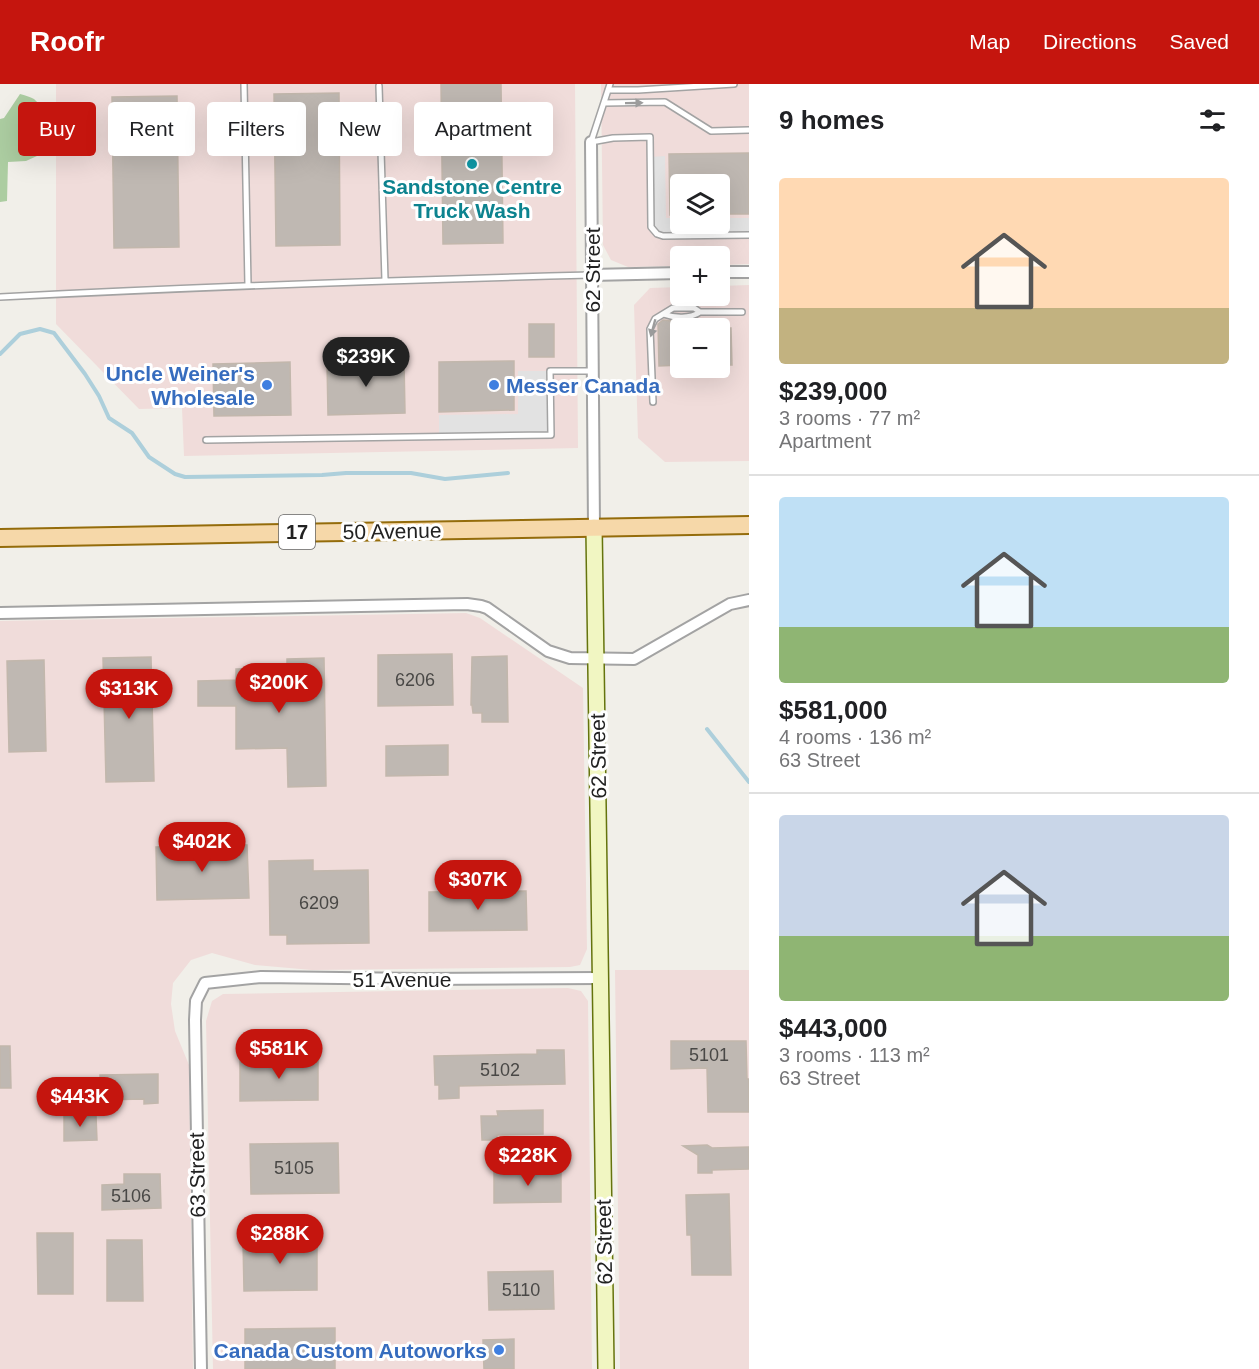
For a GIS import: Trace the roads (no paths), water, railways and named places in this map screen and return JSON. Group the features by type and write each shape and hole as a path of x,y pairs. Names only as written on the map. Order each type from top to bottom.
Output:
{"main road":[{"name":"50 Avenue","path":"0,538 749,525"},
{"name":"62 Street","path":"594,527 606,1369"}],"street":[{"name":"62 Street","path":"591,142 594,527"},
{"path":"730,272 749,272"},
{"path":"591,275 670,273"},
{"path":"0,613 467,604 487,608 548,651 570,658 634,660 730,604 749,600"},
{"name":"51 Avenue","path":"204,983 261,977 600,978"},
{"name":"63 Street","path":"201,1369 195,1020 196,1001 204,983"}],"lane":[{"path":"244,84 248,285"},
{"path":"734,84 664,88 609,87 591,142 612,138 650,137 651,227 657,234 749,235"},
{"path":"379,86 385,280"},
{"path":"604,103 665,102 711,131 749,130"},
{"path":"0,297 248,285 591,275"},
{"path":"653,402 650,330 655,319 673,308 694,308 700,312 742,312"},
{"path":"206,440 551,435 550,371 592,370"}],"waterway":[{"path":"0,354 20,334 40,329 54,333 85,374 109,418 132,433 149,457 175,474 185,477 411,473 445,479 508,473"},
{"path":"707,729 749,782"}],"place":[{"name":"Sandstone Centre Truck Wash","path":"472,164"},
{"name":"Uncle Weiner's Wholesale","path":"267,385"},
{"name":"Messer Canada","path":"494,385"},
{"name":"Canada Custom Autoworks","path":"499,1350"}]}
